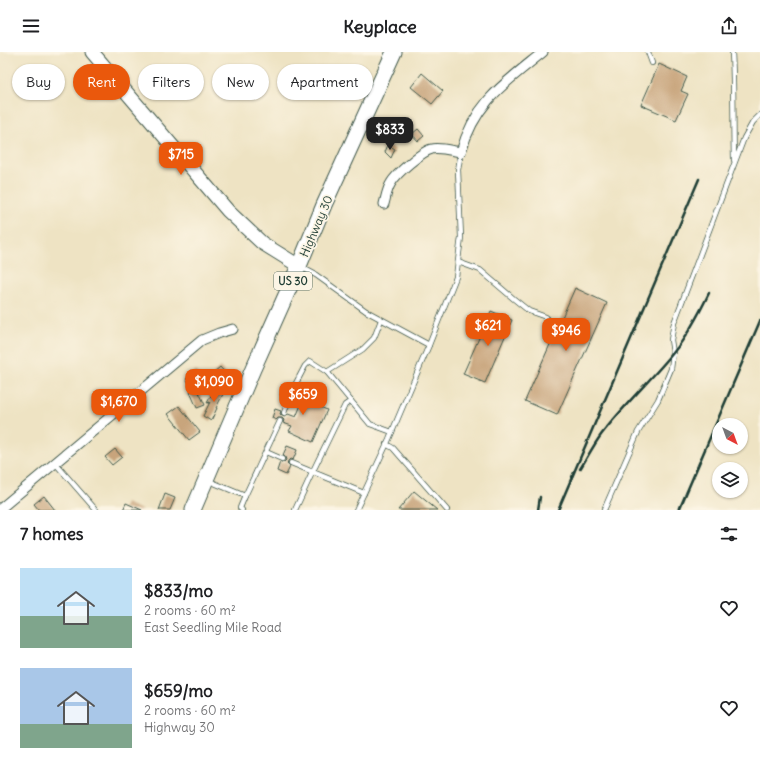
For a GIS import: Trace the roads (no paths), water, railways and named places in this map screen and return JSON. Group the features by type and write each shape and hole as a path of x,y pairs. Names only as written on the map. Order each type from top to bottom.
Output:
{"highway":[{"name":"Highway 30","path":"193,510 253,369 300,266 324,205 394,52"}],"main road":[{"path":"92,52 228,211 262,243 300,266"}],"street":[{"path":"384,204 392,182 404,168 426,151 436,148 461,152 468,131 484,104 501,86 543,52"},
{"path":"0,509 202,340 233,329"}],"lane":[{"path":"648,52 652,63"},
{"path":"732,52 734,84 734,162"},
{"path":"604,510 634,439 658,400 671,369 673,353 671,340 674,323 734,162 744,138 753,122 760,115"},
{"path":"356,510 392,432 456,277 461,237 458,170 461,152"},
{"path":"458,262 480,270 529,311 546,317"},
{"path":"300,266 316,275 366,311 429,345"},
{"path":"327,372 364,349 374,338 381,320"},
{"path":"293,389 305,366 310,362 327,372 370,424 392,432"},
{"path":"284,412 289,399"},
{"path":"295,510 345,405 351,401"},
{"path":"242,510 240,508 245,496 280,421"},
{"path":"386,444 393,448 447,510"},
{"path":"266,452 282,459"},
{"path":"55,463 96,510"},
{"path":"292,463 364,493"},
{"path":"206,480 245,496"}],"railway":[{"path":"558,510 699,179"},
{"path":"580,469 609,424 684,339 709,293"},
{"path":"679,510 760,321"},
{"path":"538,510 540,497"}]}
